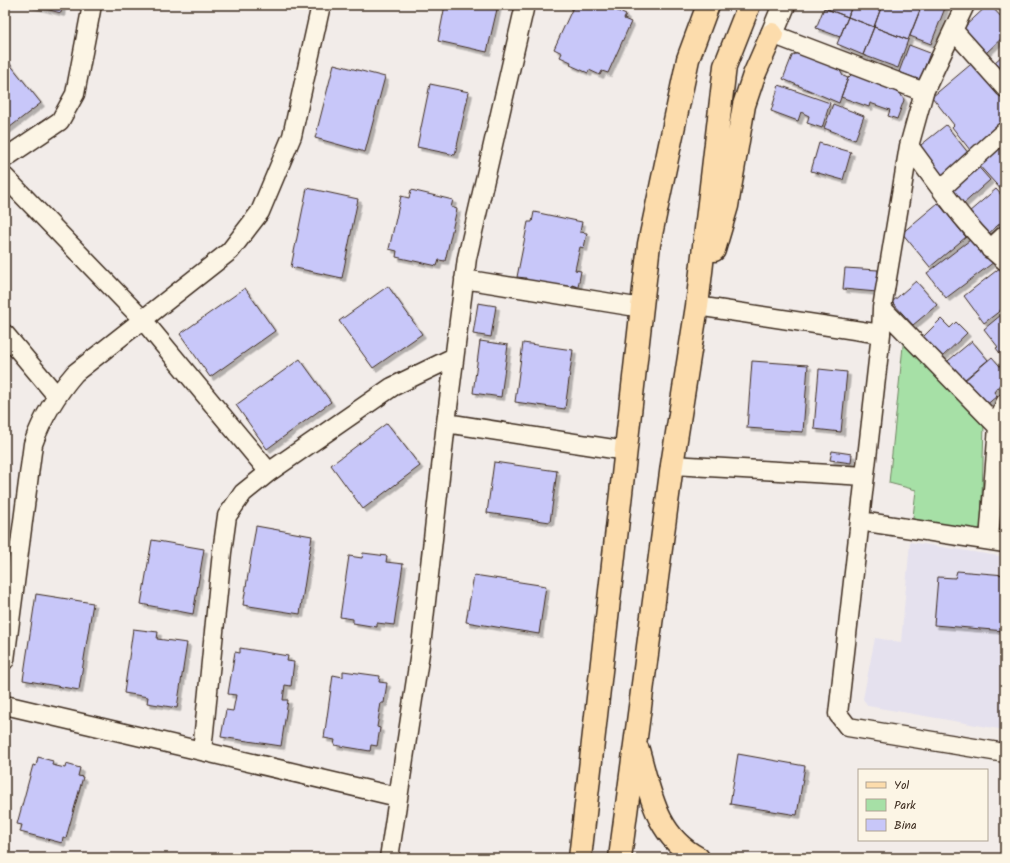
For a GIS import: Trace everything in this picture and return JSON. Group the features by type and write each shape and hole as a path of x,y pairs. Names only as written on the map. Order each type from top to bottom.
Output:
{"main road":[{"path":"688,59 691,5"},
{"path":"580,858 649,244 688,59 708,5"},
{"path":"620,858 672,466 697,306 725,66 749,5"},
{"path":"697,306 727,206 744,105 754,75 772,34"},
{"path":"635,741 659,820 672,839 687,852 698,858"},
{"path":"564,858 584,819"}],"street":[{"path":"5,158 60,121 75,94 92,5"},
{"path":"5,660 33,444 41,422 56,395 75,373 230,251 260,212 292,136 320,5"},
{"path":"389,858 421,646 446,423 467,258 525,5"},
{"path":"784,5 772,34 924,92"},
{"path":"965,5 924,92 909,146 882,308 881,334 838,714 848,727 1005,753"},
{"path":"954,31 1005,88"},
{"path":"941,188 1005,131"},
{"path":"909,146 990,249 1005,261"},
{"path":"5,177 143,320 268,472"},
{"path":"990,249 1005,235"},
{"path":"464,279 642,308"},
{"path":"697,306 881,334"},
{"path":"882,308 998,427"},
{"path":"5,334 56,395"},
{"path":"202,751 227,516 243,493 268,472 392,387 454,356"},
{"path":"860,521 997,542 998,427 1005,405"},
{"path":"446,423 626,451"},
{"path":"672,466 865,476"},
{"path":"5,705 398,797"}],"shaded area":[{"path":"910,542 1005,557 1005,730 868,706 863,699 875,638 901,642"}],"green space":[{"path":"904,336 984,424 981,533 912,526 916,490 889,483"}],"building":[{"path":"30,5 62,5 61,13"},
{"path":"445,5 498,5 487,52 438,41"},
{"path":"574,5 612,5 614,6 613,9 626,15 624,19 631,22 608,73 602,71 600,75 589,70 588,73 570,65 571,62 560,57 562,53 554,49"},
{"path":"825,5 852,5 848,17 824,8"},
{"path":"852,5 882,5 874,27 848,17"},
{"path":"882,5 922,5 908,40 874,27"},
{"path":"922,5 938,5 945,8 931,44 910,36"},
{"path":"988,5 990,5 1005,21 1005,35 985,54 962,29"},
{"path":"995,5 1005,5 1005,16"},
{"path":"824,8 848,17 840,37 816,28"},
{"path":"848,17 874,27 863,55 837,44"},
{"path":"874,27 908,40 898,68 863,55"},
{"path":"909,45 930,53 920,80 899,72"},
{"path":"801,51 838,67 843,76 848,78 839,103 783,79 792,56"},
{"path":"1005,53 1005,78 993,64"},
{"path":"5,58 41,103 5,131"},
{"path":"976,60 1005,94 1005,120 970,150 952,127 954,125 932,97"},
{"path":"334,64 385,77 365,152 315,138"},
{"path":"853,73 900,93 904,100 897,119 888,116 890,110 870,103 869,107 841,97 848,78"},
{"path":"430,84 469,92 455,155 417,147"},
{"path":"779,85 830,103 822,128 807,123 809,116 801,112 798,121 771,111"},
{"path":"833,104 864,116 855,140 824,128"},
{"path":"946,125 969,154 939,178 916,149"},
{"path":"1005,136 1005,194 976,162"},
{"path":"819,143 851,152 843,180 811,171"},
{"path":"975,163 990,180 961,206 946,190"},
{"path":"307,188 358,199 342,278 291,267"},
{"path":"996,189 1005,199 1005,219 988,234 969,212"},
{"path":"411,190 453,200 451,207 457,209 445,261 439,260 437,266 396,257 397,251 389,249 401,196 409,198"},
{"path":"938,203 966,237 930,267 902,233"},
{"path":"534,212 582,222 580,232 587,233 584,248 580,247 575,270 581,271 578,287 572,285 570,294 525,285 526,278 517,277 528,222 532,222"},
{"path":"974,237 994,262 946,298 927,273"},
{"path":"1001,267 1005,272 1005,307 984,323 964,296"},
{"path":"845,268 878,270 877,292 843,289"},
{"path":"916,281 937,305 913,325 892,302"},
{"path":"388,286 422,334 373,368 339,321"},
{"path":"245,288 275,331 210,377 180,334"},
{"path":"478,303 496,306 491,337 473,334"},
{"path":"1001,315 1005,320 1005,360 996,348 998,347 984,329"},
{"path":"941,319 950,328 956,322 967,333 940,359 921,339"},
{"path":"480,341 508,345 501,397 473,393"},
{"path":"972,341 988,360 959,384 943,365"},
{"path":"523,343 573,350 565,409 515,402"},
{"path":"992,357 1005,372 1005,378 994,392 997,396 985,406 964,381"},
{"path":"300,359 331,402 267,449 236,405"},
{"path":"752,361 808,365 803,432 747,428"},
{"path":"819,369 847,372 841,432 814,429"},
{"path":"387,423 420,466 363,509 331,465"},
{"path":"832,451 852,454 851,463 830,460"},
{"path":"494,462 557,471 550,522 487,513"},
{"path":"256,526 312,536 300,614 243,605"},
{"path":"152,540 204,549 193,614 141,604"},
{"path":"363,553 387,556 386,562 403,564 394,625 377,623 377,627 353,623 353,619 340,617 349,556 362,558"},
{"path":"957,571 1005,575 1005,631 934,625 938,577 955,578"},
{"path":"474,575 546,586 539,634 466,622"},
{"path":"36,594 93,603 79,690 23,680"},
{"path":"133,629 158,632 157,639 187,643 177,708 147,703 148,697 124,693"},
{"path":"240,648 288,656 287,661 294,662 291,686 285,685 283,700 288,700 281,746 221,737 226,710 233,711 236,695 228,694 235,652 240,653"},
{"path":"343,671 380,676 379,682 387,683 384,703 381,703 377,727 380,728 377,746 371,745 370,751 334,745 335,740 324,738 333,675 343,677"},
{"path":"738,754 805,766 797,815 730,804"},
{"path":"38,757 53,761 52,765 65,768 66,764 80,768 78,776 83,777 66,838 63,837 62,843 20,832 22,825 17,824 33,765 36,766"}]}
